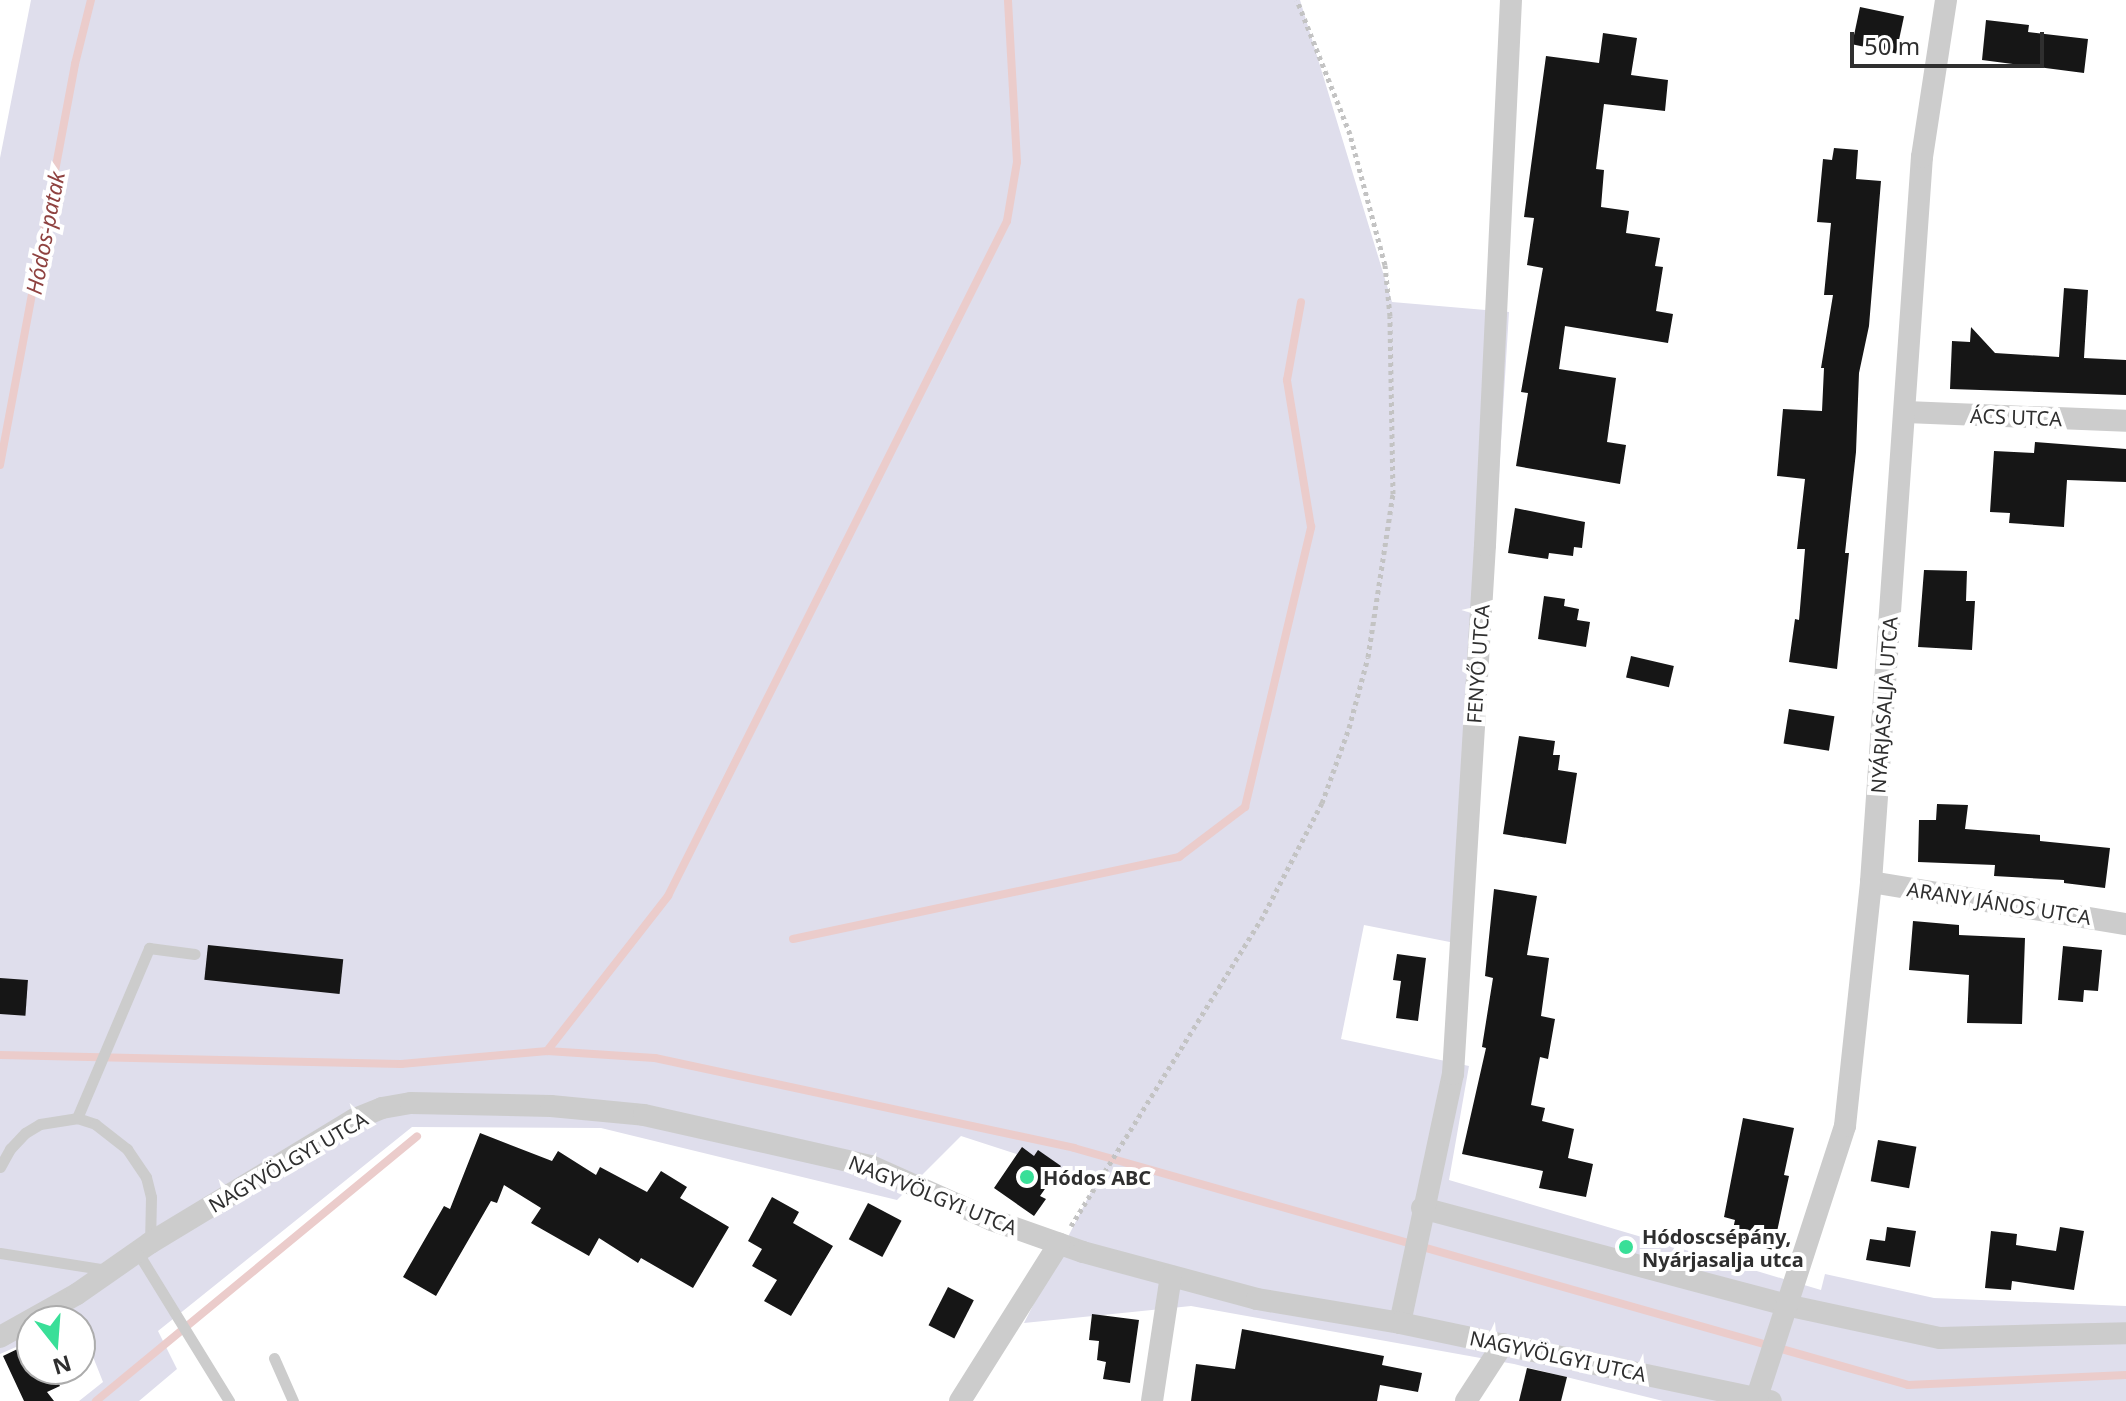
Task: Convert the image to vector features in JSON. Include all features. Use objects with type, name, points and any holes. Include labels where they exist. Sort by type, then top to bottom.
[{"type":"street","name":"FENYŐ UTCA","points":[[1400,1323],[1422,1208],[1453,1074],[1484,561],[1511,0]]},
{"type":"street","name":"NYÁRJASALJA UTCA","points":[[1764,1399],[1768,1361],[1845,1126],[1871,882],[1922,157],[1946,0]]},
{"type":"street","name":"ÁCS UTCA","points":[[1906,412],[2126,421]]},
{"type":"street","name":"ARANY JÁNOS UTCA","points":[[1871,882],[2126,924]]},
{"type":"street","name":"NAGYVÖLGYI UTCA","points":[[0,1337],[355,1119],[382,1108],[411,1103],[551,1106],[629,1113],[871,1166],[992,1220],[1059,1244],[1257,1299],[1400,1323],[1764,1399]]},
{"type":"street","points":[[1422,1208],[1786,1305],[1940,1338],[2126,1333]]},
{"type":"street","points":[[960,1401],[1059,1244]]},
{"type":"street","points":[[1152,1401],[1171,1276]]},
{"type":"street","points":[[1466,1401],[1503,1344]]},
{"type":"lane","points":[[77,1118],[149,948],[195,954]]},
{"type":"lane","points":[[0,1167],[25,1133],[40,1124],[77,1118],[113,1134],[139,1163],[151,1197],[144,1248],[173,1312],[229,1401]]},
{"type":"lane","points":[[0,1253],[112,1271]]},
{"type":"lane","points":[[274,1358],[293,1401]]},
{"type":"path","points":[[1059,1244],[1261,920],[1322,803],[1349,728],[1373,627],[1393,494],[1394,394],[1385,265],[1350,134],[1297,0]]},
{"type":"shaded area","points":[[31,0],[1300,0],[1392,302],[1509,312],[1470,946],[1364,925],[1341,1039],[1469,1066],[1449,1180],[1821,1290],[1825,1274],[1934,1298],[2126,1306],[2126,1401],[1663,1401],[1514,1364],[1191,1306],[1024,1323],[1097,1180],[961,1136],[897,1200],[601,1128],[412,1127],[158,1331],[177,1369],[139,1401],[79,1401],[103,1382],[96,1364],[96,1305],[16,1305],[16,1347],[0,1354],[0,158]]},
{"type":"building","points":[[1860,7],[1904,16],[1896,54],[1852,44]]},
{"type":"building","points":[[1986,20],[2029,25],[2028,32],[2088,39],[2084,73],[1982,60]]},
{"type":"building","points":[[1603,33],[1637,38],[1631,75],[1668,80],[1665,111],[1604,104],[1596,169],[1604,170],[1601,207],[1629,211],[1626,233],[1660,238],[1655,266],[1663,267],[1656,311],[1673,314],[1668,343],[1565,326],[1559,369],[1616,378],[1607,442],[1626,445],[1620,484],[1516,466],[1528,393],[1521,392],[1543,268],[1527,265],[1534,218],[1524,217],[1546,56],[1599,63]]},
{"type":"building","points":[[1834,148],[1858,150],[1856,179],[1881,181],[1869,326],[1859,373],[1856,452],[1845,553],[1849,553],[1837,669],[1789,662],[1795,619],[1799,620],[1805,549],[1797,549],[1805,479],[1777,476],[1783,409],[1822,411],[1824,368],[1821,368],[1833,295],[1824,295],[1831,223],[1817,222],[1823,159],[1832,160]]},
{"type":"building","points":[[2064,288],[2088,290],[2084,358],[2126,360],[2126,395],[1950,389],[1952,341],[1970,342],[1971,327],[1995,353],[2059,357]]},
{"type":"building","points":[[2035,442],[2126,449],[2126,482],[2067,480],[2064,527],[2009,523],[2010,513],[1990,512],[1994,451],[2034,453]]},
{"type":"building","points":[[1515,508],[1585,522],[1582,548],[1574,547],[1573,556],[1549,553],[1548,559],[1508,553]]},
{"type":"building","points":[[1924,570],[1967,571],[1966,601],[1975,601],[1972,650],[1918,647]]},
{"type":"building","points":[[1544,596],[1565,599],[1564,606],[1579,609],[1577,620],[1590,622],[1586,647],[1538,639]]},
{"type":"building","points":[[1631,656],[1674,666],[1669,687],[1626,677]]},
{"type":"building","points":[[1789,709],[1834,716],[1829,751],[1784,744]]},
{"type":"building","points":[[1519,736],[1555,741],[1553,755],[1560,755],[1558,770],[1577,773],[1566,844],[1503,834]]},
{"type":"building","points":[[1937,804],[1968,805],[1965,829],[2040,835],[2040,841],[2110,848],[2105,888],[2064,883],[2064,880],[1994,876],[1995,865],[1918,862],[1919,820],[1936,820]]},
{"type":"building","points":[[1494,889],[1537,896],[1527,955],[1549,958],[1541,1016],[1555,1019],[1548,1059],[1540,1057],[1531,1105],[1545,1108],[1542,1121],[1574,1129],[1568,1158],[1593,1164],[1586,1197],[1539,1188],[1543,1171],[1462,1154],[1486,1048],[1482,1047],[1493,978],[1485,976]]},
{"type":"building","points":[[1913,921],[1959,925],[1959,935],[2025,938],[2022,1024],[1967,1023],[1969,975],[1909,970]]},
{"type":"building","points":[[208,945],[343,959],[340,994],[204,980]]},
{"type":"building","points":[[2063,946],[2102,950],[2098,991],[2084,990],[2083,1002],[2058,1000]]},
{"type":"building","points":[[1397,954],[1426,958],[1418,1021],[1396,1018],[1401,981],[1393,980]]},
{"type":"building","points":[[0,978],[28,980],[25,1016],[0,1014]]},
{"type":"building","points":[[1743,1118],[1794,1128],[1784,1175],[1789,1176],[1773,1250],[1731,1238],[1735,1220],[1724,1217]]},
{"type":"building","points":[[480,1133],[552,1161],[558,1151],[596,1175],[600,1167],[647,1192],[661,1171],[687,1187],[680,1198],[729,1227],[693,1288],[641,1258],[638,1263],[599,1238],[589,1256],[531,1223],[541,1208],[504,1185],[497,1203],[491,1201],[436,1296],[403,1277],[444,1206],[450,1209]]},
{"type":"building","points":[[1878,1140],[1916,1147],[1909,1188],[1871,1181]]},
{"type":"building","name":"Hódos ABC","points":[[1022,1147],[1034,1156],[1038,1150],[1061,1166],[1040,1196],[1046,1199],[1034,1216],[994,1188]]},
{"type":"building","points":[[772,1197],[799,1212],[793,1223],[833,1246],[791,1316],[764,1301],[777,1280],[752,1266],[762,1249],[748,1241]]},
{"type":"building","points":[[868,1203],[902,1221],[882,1257],[849,1239]]},
{"type":"building","points":[[1887,1227],[1916,1231],[1910,1267],[1866,1260],[1870,1239],[1885,1241]]},
{"type":"building","points":[[2060,1227],[2084,1231],[2074,1290],[2012,1281],[2011,1290],[1985,1288],[1991,1231],[2017,1234],[2016,1245],[2056,1251]]},
{"type":"building","points":[[948,1287],[974,1300],[954,1338],[928,1325]]},
{"type":"building","points":[[1092,1314],[1139,1320],[1130,1383],[1103,1379],[1106,1362],[1097,1360],[1099,1341],[1089,1340]]},
{"type":"building","points":[[1242,1329],[1384,1356],[1382,1365],[1422,1373],[1418,1392],[1380,1385],[1377,1401],[1191,1401],[1196,1364],[1235,1369]]},
{"type":"building","points":[[16,1350],[16,1384],[3,1356]]},
{"type":"building","points":[[1527,1368],[1567,1377],[1561,1401],[1519,1401]]},
{"type":"building","points":[[17,1385],[60,1386],[47,1392],[54,1401],[24,1401]]},
{"type":"waterway","name":"Hódos-patak","points":[[0,465],[75,64],[91,0]]},
{"type":"waterway","points":[[547,1051],[668,896],[1007,221],[1017,162],[1008,0]]},
{"type":"waterway","points":[[793,939],[1179,857],[1245,807],[1311,527],[1287,380],[1301,302]]},
{"type":"waterway","points":[[0,1055],[401,1064],[547,1051],[655,1058],[1074,1148],[1908,1385],[2126,1375]]},
{"type":"waterway","points":[[96,1401],[417,1136]]},
{"type":"place","name":"Hódos ABC","points":[[1027,1177]]},
{"type":"place","name":"Hódoscsépány, Nyárjasalja utca","points":[[1626,1247]]}]
